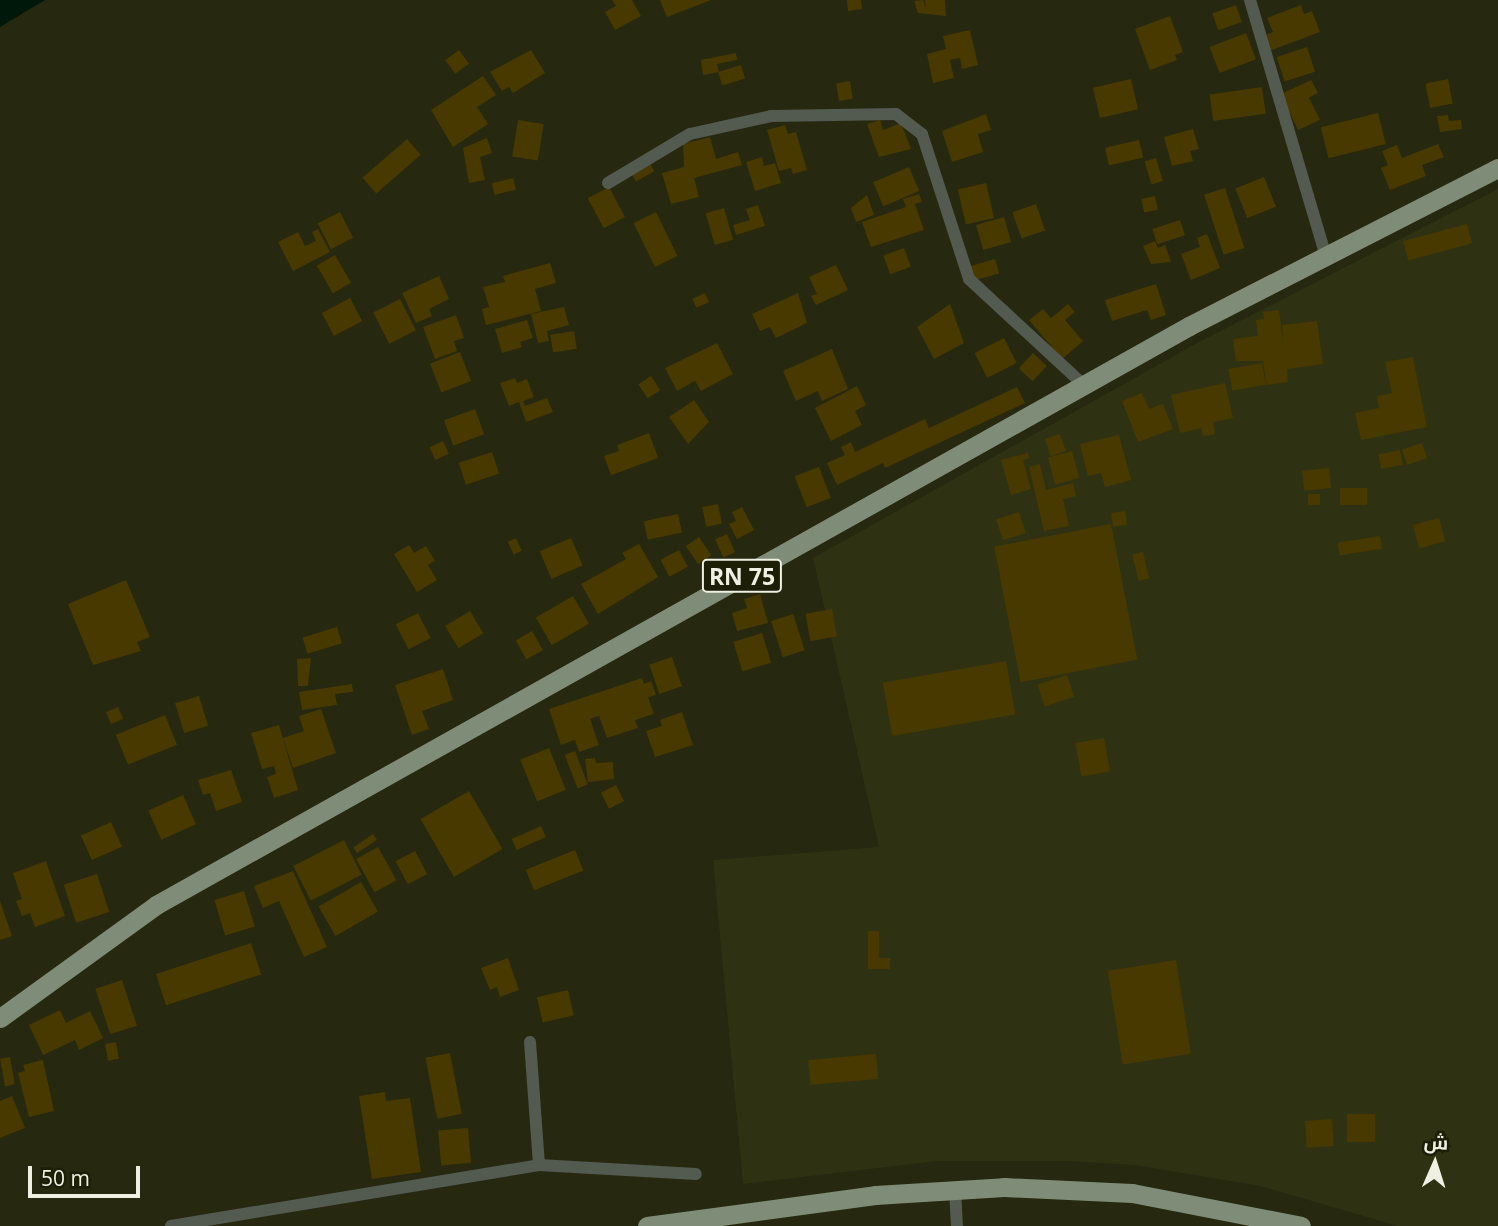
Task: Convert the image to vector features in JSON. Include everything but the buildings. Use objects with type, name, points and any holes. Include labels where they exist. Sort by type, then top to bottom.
[{"type":"main road","name":"RN 75","points":[[1,1016],[156,905],[1084,385],[1498,168]]},
{"type":"main road","points":[[647,1226],[955,1189],[1132,1193],[1255,1213],[1301,1226]]},
{"type":"street","points":[[1250,0],[1326,257]]},
{"type":"street","points":[[608,183],[690,134],[771,116],[896,114],[922,134],[969,279],[1084,385]]},
{"type":"street","points":[[530,1042],[539,1165]]},
{"type":"street","points":[[171,1226],[539,1165],[696,1174]]},
{"type":"street","points":[[955,1189],[957,1226]]},
{"type":"shaded area","points":[[0,0],[45,0],[0,27]]},
{"type":"shaded area","points":[[1498,189],[1498,1226],[1398,1226],[1261,1186],[1135,1165],[1068,1161],[937,1161],[743,1184],[713,860],[879,847],[813,558],[1199,342]]}]
